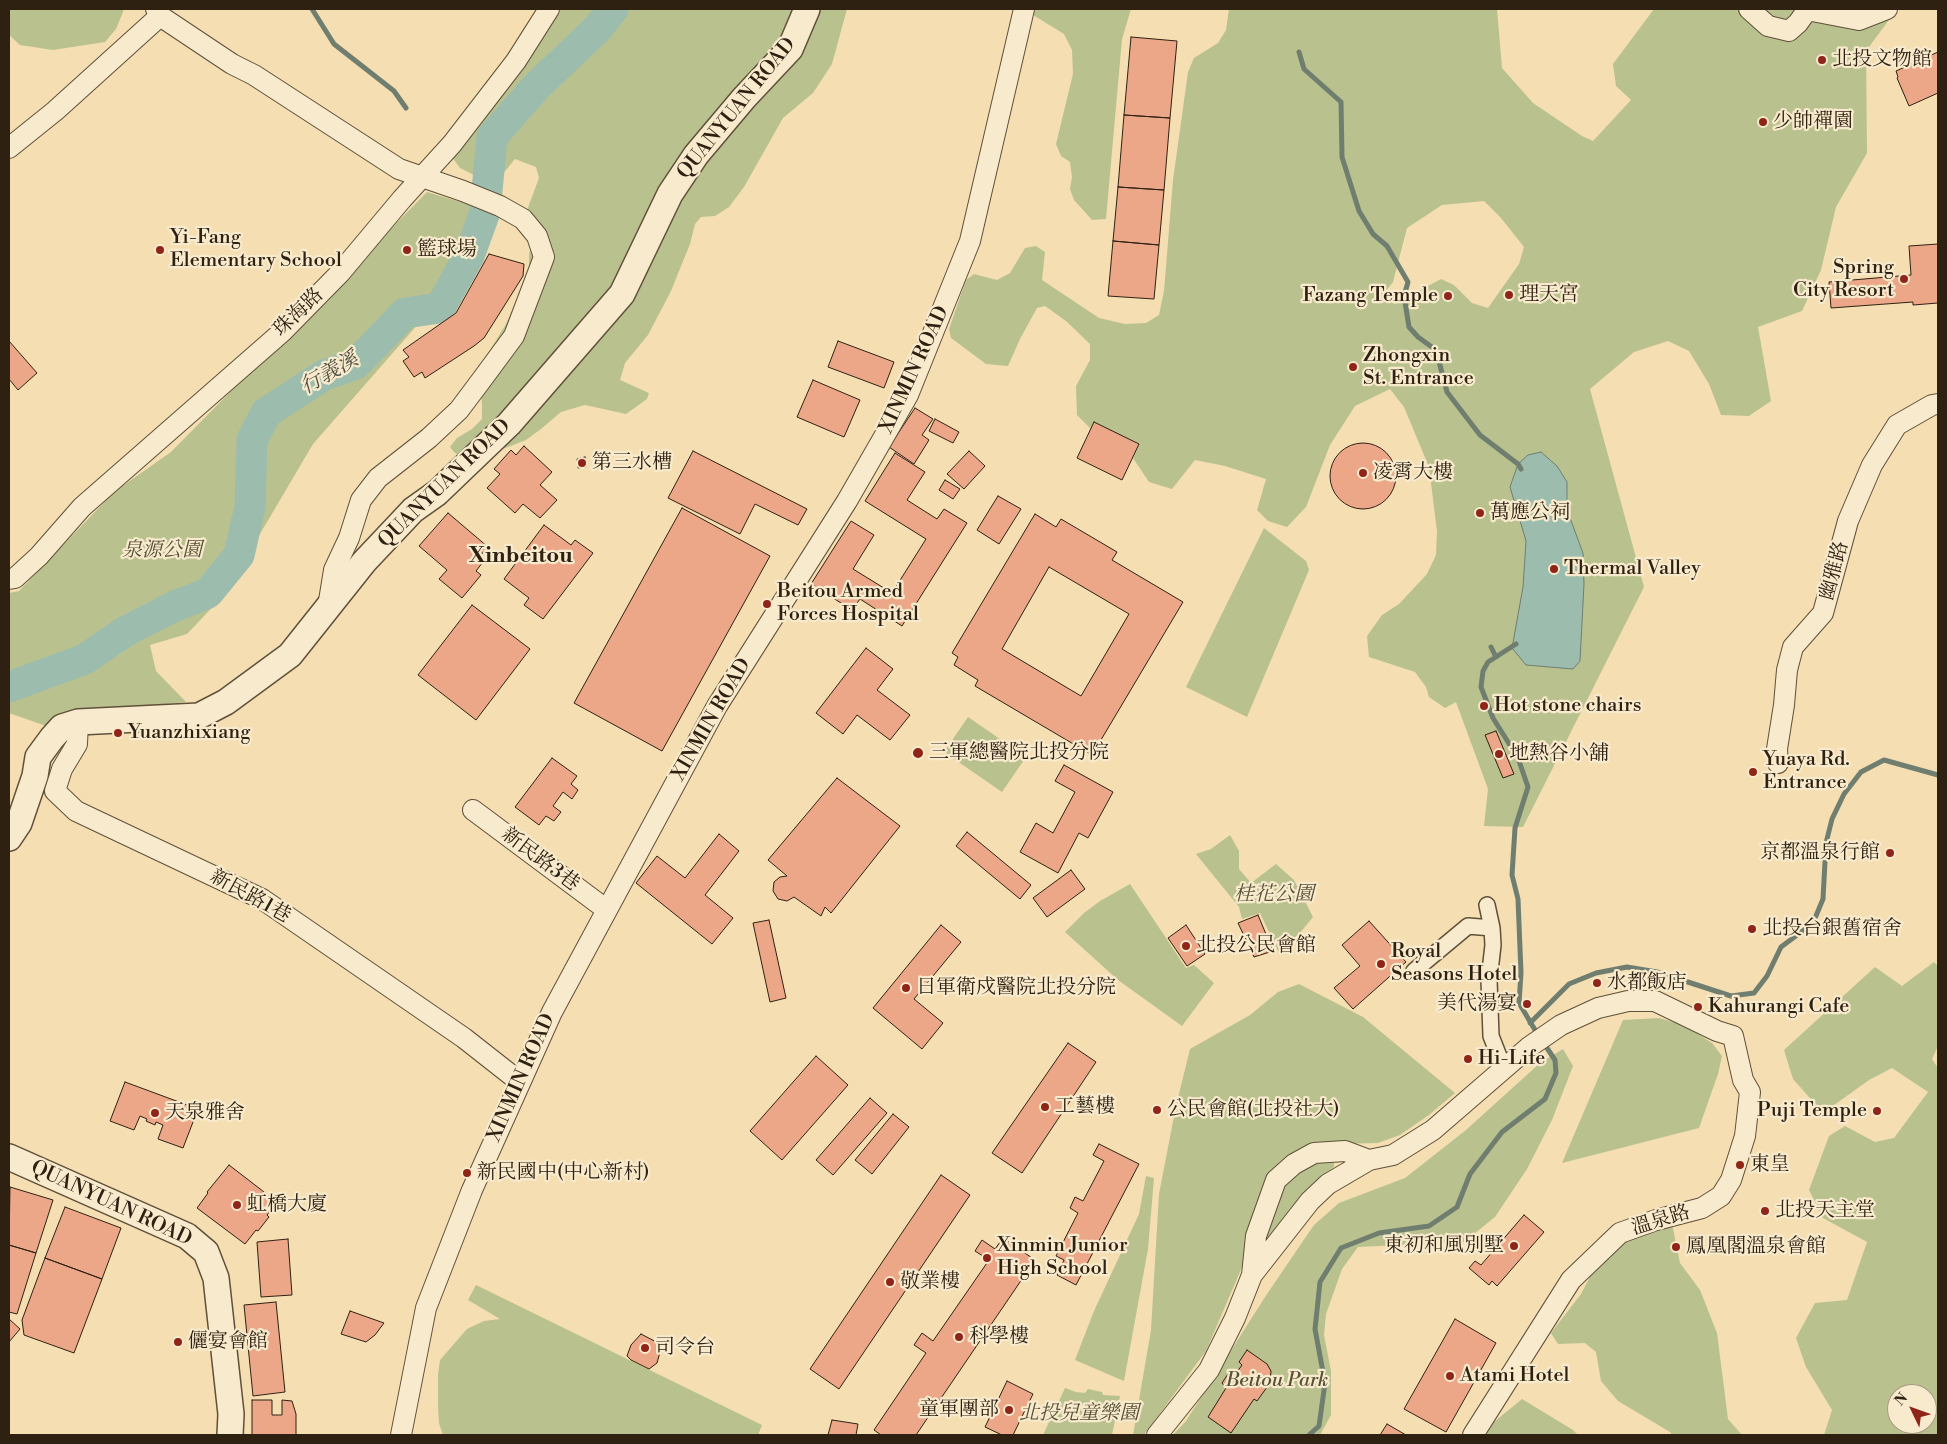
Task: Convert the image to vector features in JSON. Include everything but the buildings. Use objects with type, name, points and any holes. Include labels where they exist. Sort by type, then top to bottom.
[{"type":"street","name":"珠海路","points":[[9,579],[15,578],[39,556],[82,507],[282,332],[340,273],[402,199],[452,144],[516,61],[550,9]]},
{"type":"street","name":"QUANYUAN ROAD","points":[[9,838],[19,823],[35,776],[38,757],[62,727],[78,722],[165,716],[199,716],[226,702],[290,654],[364,562],[413,510],[436,493],[510,424],[622,294],[670,194],[696,155],[744,98],[790,49],[807,9]]},
{"type":"street","name":"XINMIN ROAD","points":[[401,1435],[426,1308],[472,1190],[552,1012],[717,706],[847,501],[908,395],[970,241],[1024,9]]},
{"type":"street","points":[[1749,9],[1768,26],[1789,31],[1798,23],[1807,9],[1858,20],[1888,9]]},
{"type":"street","points":[[9,148],[55,111],[158,12],[232,64],[254,75],[399,169],[500,206],[523,219],[538,236],[544,257],[514,336],[459,410],[429,438],[378,478],[361,500],[349,538],[334,570],[328,607]]},
{"type":"street","name":"幽雅路","points":[[1778,763],[1777,749],[1787,670],[1793,647],[1823,613],[1848,521],[1872,465],[1897,425],[1932,405],[1938,404]]},
{"type":"street","name":"新民路1巷","points":[[78,722],[77,744],[62,769],[56,792],[76,811],[262,900],[464,1038],[520,1082]]},
{"type":"street","name":"新民路3巷","points":[[472,810],[607,910]]},
{"type":"street","points":[[1252,1275],[1310,1201],[1328,1184],[1368,1160],[1393,1155],[1433,1130],[1504,1069],[1491,1036],[1489,980],[1493,945],[1492,928],[1487,905]]},
{"type":"street","points":[[1414,971],[1468,926],[1492,928]]},
{"type":"street","name":"溫泉路","points":[[1473,1435],[1571,1280],[1620,1234],[1656,1220],[1702,1208],[1721,1196],[1731,1180],[1745,1136],[1750,1092],[1743,1080],[1733,1036],[1717,1031],[1655,1001],[1628,1001],[1598,1008],[1561,1025],[1504,1069]]},
{"type":"street","points":[[1157,1435],[1209,1370],[1236,1318],[1252,1275],[1256,1236],[1276,1180],[1294,1164],[1314,1153],[1345,1151],[1368,1160]]},
{"type":"street","name":"QUANYUAN ROAD","points":[[9,1157],[187,1236],[206,1252],[216,1278],[231,1414],[230,1435]]},
{"type":"green space","points":[[9,9],[123,9],[123,12],[116,29],[105,42],[53,50],[20,45],[9,35]]},
{"type":"green space","points":[[556,9],[847,9],[832,64],[813,93],[783,118],[744,187],[729,207],[715,216],[701,217],[695,224],[690,244],[671,291],[648,335],[625,363],[620,380],[649,393],[647,399],[626,414],[585,405],[561,412],[526,440],[495,452],[463,457],[455,453],[450,447],[457,438],[472,429],[482,419],[482,402],[475,374],[506,324],[529,274],[529,255],[535,227],[526,213],[539,178],[536,167],[515,159],[497,181],[480,178],[460,168],[452,157]]},
{"type":"green space","points":[[1035,9],[1131,9],[1122,39],[1106,219],[1092,220],[1074,200],[1070,189],[1072,177],[1070,162],[1061,156],[1056,144],[1073,74],[1072,50],[1064,34],[1033,15]]},
{"type":"green space","points":[[1229,9],[1497,9],[1502,68],[1533,103],[1582,136],[1593,141],[1631,100],[1616,86],[1613,64],[1654,9],[1897,9],[1866,51],[1867,153],[1836,207],[1821,270],[1802,311],[1758,327],[1771,401],[1749,416],[1721,415],[1709,384],[1689,351],[1668,341],[1634,352],[1590,389],[1644,587],[1523,827],[1484,826],[1488,789],[1456,702],[1445,708],[1429,697],[1426,687],[1415,672],[1369,657],[1367,636],[1382,615],[1399,604],[1427,574],[1436,555],[1437,531],[1429,467],[1404,407],[1390,389],[1355,406],[1330,445],[1306,507],[1287,527],[1268,521],[1257,510],[1266,479],[1225,466],[1195,460],[1172,489],[1149,482],[1133,458],[1139,444],[1094,423],[1091,429],[1077,415],[1076,386],[1090,360],[1090,344],[1066,321],[1045,306],[1037,308],[1008,366],[986,364],[951,338],[949,329],[966,280],[974,274],[997,280],[1010,273],[1025,248],[1036,246],[1045,252],[1042,280],[1099,318],[1125,324],[1146,323],[1159,315],[1164,291],[1173,180],[1188,72],[1194,58],[1218,43],[1226,30]],"holes":[[[1484,201],[1501,218],[1524,247],[1519,264],[1488,308],[1472,303],[1454,285],[1441,279],[1395,304],[1389,300],[1386,291],[1393,282],[1407,228],[1442,205]]]},
{"type":"green space","name":"泉源公園","points":[[427,192],[494,212],[455,297],[426,315],[313,444],[224,595],[187,634],[150,645],[156,671],[186,702],[69,714],[49,727],[9,713],[9,593],[19,591],[114,492],[171,452]]},
{"type":"green space","points":[[1264,528],[1306,561],[1309,570],[1247,717],[1186,687]]},
{"type":"green space","points":[[968,717],[1026,757],[1002,792],[944,752]]},
{"type":"green space","name":"桂花公園","points":[[1230,835],[1239,851],[1239,869],[1251,883],[1276,864],[1294,880],[1313,917],[1299,934],[1278,951],[1260,913],[1242,919],[1239,907],[1196,854],[1211,849]]},
{"type":"green space","points":[[1130,884],[1186,968],[1194,965],[1214,983],[1182,1026],[1118,980],[1065,932],[1084,913],[1100,901]]},
{"type":"green space","points":[[1934,962],[1938,966],[1938,1046],[1932,1059],[1938,1068],[1938,1435],[1824,1435],[1832,1410],[1806,1367],[1796,1338],[1815,1303],[1847,1300],[1867,1242],[1823,1218],[1809,1190],[1829,1136],[1845,1126],[1875,1142],[1894,1138],[1928,1092],[1892,1068],[1869,1080],[1823,1113],[1793,1079],[1784,1050],[1875,967],[1902,986]]},
{"type":"green space","points":[[1299,984],[1363,1017],[1455,1093],[1429,1115],[1400,1135],[1378,1143],[1338,1144],[1289,1157],[1271,1171],[1257,1208],[1242,1267],[1206,1351],[1144,1435],[1133,1435],[1151,1330],[1159,1194],[1176,1106],[1190,1049],[1250,1015],[1278,992]]},
{"type":"green space","points":[[1659,1018],[1684,1025],[1712,1043],[1722,1056],[1718,1074],[1699,1128],[1562,1163],[1623,1020]]},
{"type":"green space","name":"Beitou Park","points":[[1563,1049],[1573,1066],[1552,1120],[1527,1169],[1495,1217],[1464,1242],[1358,1247],[1342,1269],[1326,1314],[1324,1335],[1331,1371],[1331,1415],[1320,1435],[1173,1435],[1186,1421],[1267,1294],[1314,1225],[1339,1203],[1405,1178],[1466,1130],[1540,1063]]},
{"type":"green space","points":[[1314,1162],[1334,1162],[1334,1167],[1321,1176],[1266,1242],[1264,1234],[1280,1186],[1297,1171]]},
{"type":"green space","points":[[1146,1176],[1154,1178],[1148,1249],[1124,1381],[1075,1360],[1094,1311],[1139,1214]]},
{"type":"green space","points":[[1672,1224],[1680,1263],[1700,1290],[1717,1333],[1728,1419],[1742,1435],[1672,1435],[1618,1401],[1601,1381],[1596,1352],[1585,1343],[1558,1344],[1551,1333],[1581,1294],[1594,1269],[1630,1236]]},
{"type":"green space","points":[[476,1285],[762,1425],[758,1435],[443,1435],[439,1423],[438,1406],[440,1360],[467,1329],[484,1321],[500,1319],[468,1300]]},
{"type":"green space","name":"北投兒童樂園","points":[[1065,1388],[1076,1392],[1085,1393],[1088,1389],[1102,1392],[1103,1395],[1120,1396],[1112,1435],[1043,1435]]},
{"type":"green space","points":[[1522,1399],[1573,1430],[1578,1435],[1486,1435],[1494,1422]]},
{"type":"shaded area","name":"Thermal Valley","points":[[1541,452],[1557,466],[1567,482],[1567,510],[1583,553],[1584,584],[1580,661],[1573,669],[1526,665],[1512,648],[1523,587],[1526,541],[1510,487],[1518,464],[1528,455]]},
{"type":"waterway","points":[[312,9],[334,44],[394,91],[406,108]]},
{"type":"waterway","name":"行義溪","points":[[9,687],[85,659],[126,631],[175,606],[208,593],[239,555],[250,507],[252,440],[266,413],[324,375],[356,364],[405,313],[440,308],[469,256],[485,212],[492,137],[536,87],[597,29],[613,9]]},
{"type":"waterway","points":[[1299,52],[1304,69],[1341,102],[1342,157],[1359,211],[1373,234],[1387,246],[1408,282],[1404,296],[1409,327],[1418,337],[1436,350],[1447,392],[1480,435],[1518,464],[1521,469]]},
{"type":"waterway","points":[[1516,644],[1488,662],[1483,671],[1481,687],[1493,718],[1518,758],[1528,787],[1515,828],[1512,875],[1518,899],[1521,973],[1519,1003],[1538,1035]]},
{"type":"waterway","points":[[1491,647],[1496,657]]},
{"type":"waterway","points":[[1530,1023],[1569,984],[1596,973],[1627,967],[1657,972],[1731,996],[1754,993],[1767,976],[1781,947],[1813,923],[1823,899],[1826,843],[1832,819],[1844,794],[1861,772],[1884,760],[1938,775]]},
{"type":"waterway","points":[[1309,1435],[1319,1426],[1325,1383],[1315,1329],[1320,1282],[1341,1248],[1379,1233],[1429,1226],[1457,1207],[1470,1174],[1502,1132],[1545,1099],[1556,1073],[1555,1060],[1543,1042]]},
{"type":"place","name":"北投文物館","points":[[1822,60]]},
{"type":"place","name":"少帥禪園","points":[[1763,122]]},
{"type":"place","name":"Yi-Fang Elementary School","points":[[160,250]]},
{"type":"place","name":"籃球場","points":[[407,250]]},
{"type":"place","name":"Spring City Resort","points":[[1904,279]]},
{"type":"place","name":"理天宮","points":[[1509,295]]},
{"type":"place","name":"Fazang Temple","points":[[1448,296]]},
{"type":"place","name":"Zhongxin St. Entrance","points":[[1353,367]]},
{"type":"place","name":"第三水槽","points":[[582,463]]},
{"type":"place","name":"凌霄大樓","points":[[1363,473]]},
{"type":"place","name":"萬應公祠","points":[[1480,513]]},
{"type":"place","name":"Thermal Valley","points":[[1554,569]]},
{"type":"place","name":"Beitou Armed Forces Hospital","points":[[767,604]]},
{"type":"place","name":"Hot stone chairs","points":[[1484,706]]},
{"type":"place","name":"Yuanzhixiang","points":[[118,733]]},
{"type":"place","name":"三軍總醫院北投分院","points":[[918,753]]},
{"type":"place","name":"地熱谷小舖","points":[[1499,754]]},
{"type":"place","name":"Yuaya Rd. Entrance","points":[[1753,772]]},
{"type":"place","name":"京都溫泉行館","points":[[1890,853]]},
{"type":"place","name":"北投台銀舊宿舍","points":[[1752,929]]},
{"type":"place","name":"北投公民會館","points":[[1186,946]]},
{"type":"place","name":"Royal Seasons Hotel","points":[[1381,964]]},
{"type":"place","name":"水都飯店","points":[[1597,983]]},
{"type":"place","name":"日軍衛戍醫院北投分院","points":[[906,988]]},
{"type":"place","name":"美代湯宴","points":[[1527,1004]]},
{"type":"place","name":"Kahurangi Cafe","points":[[1698,1007]]},
{"type":"place","name":"Hi-Life","points":[[1468,1059]]},
{"type":"place","name":"工藝樓","points":[[1045,1107]]},
{"type":"place","name":"公民會館(北投社大)","points":[[1157,1110]]},
{"type":"place","name":"Puji Temple","points":[[1877,1111]]},
{"type":"place","name":"天泉雅舍","points":[[155,1113]]},
{"type":"place","name":"東皇","points":[[1740,1165]]},
{"type":"place","name":"新民國中(中心新村)","points":[[467,1173]]},
{"type":"place","name":"虹橋大廈","points":[[237,1205]]},
{"type":"place","name":"北投天主堂","points":[[1765,1211]]},
{"type":"place","name":"東初和風別墅","points":[[1514,1246]]},
{"type":"place","name":"鳳凰閣溫泉會館","points":[[1676,1247]]},
{"type":"place","name":"Xinmin Junior High School","points":[[987,1258]]},
{"type":"place","name":"敬業樓","points":[[890,1282]]},
{"type":"place","name":"科學樓","points":[[959,1337]]},
{"type":"place","name":"儷宴會館","points":[[178,1342]]},
{"type":"place","name":"司令台","points":[[645,1348]]},
{"type":"place","name":"Atami Hotel","points":[[1450,1376]]},
{"type":"place","name":"童軍團部","points":[[1009,1410]]},
{"type":"district","name":"Xinbeitou","points":[[521,557]]}]
